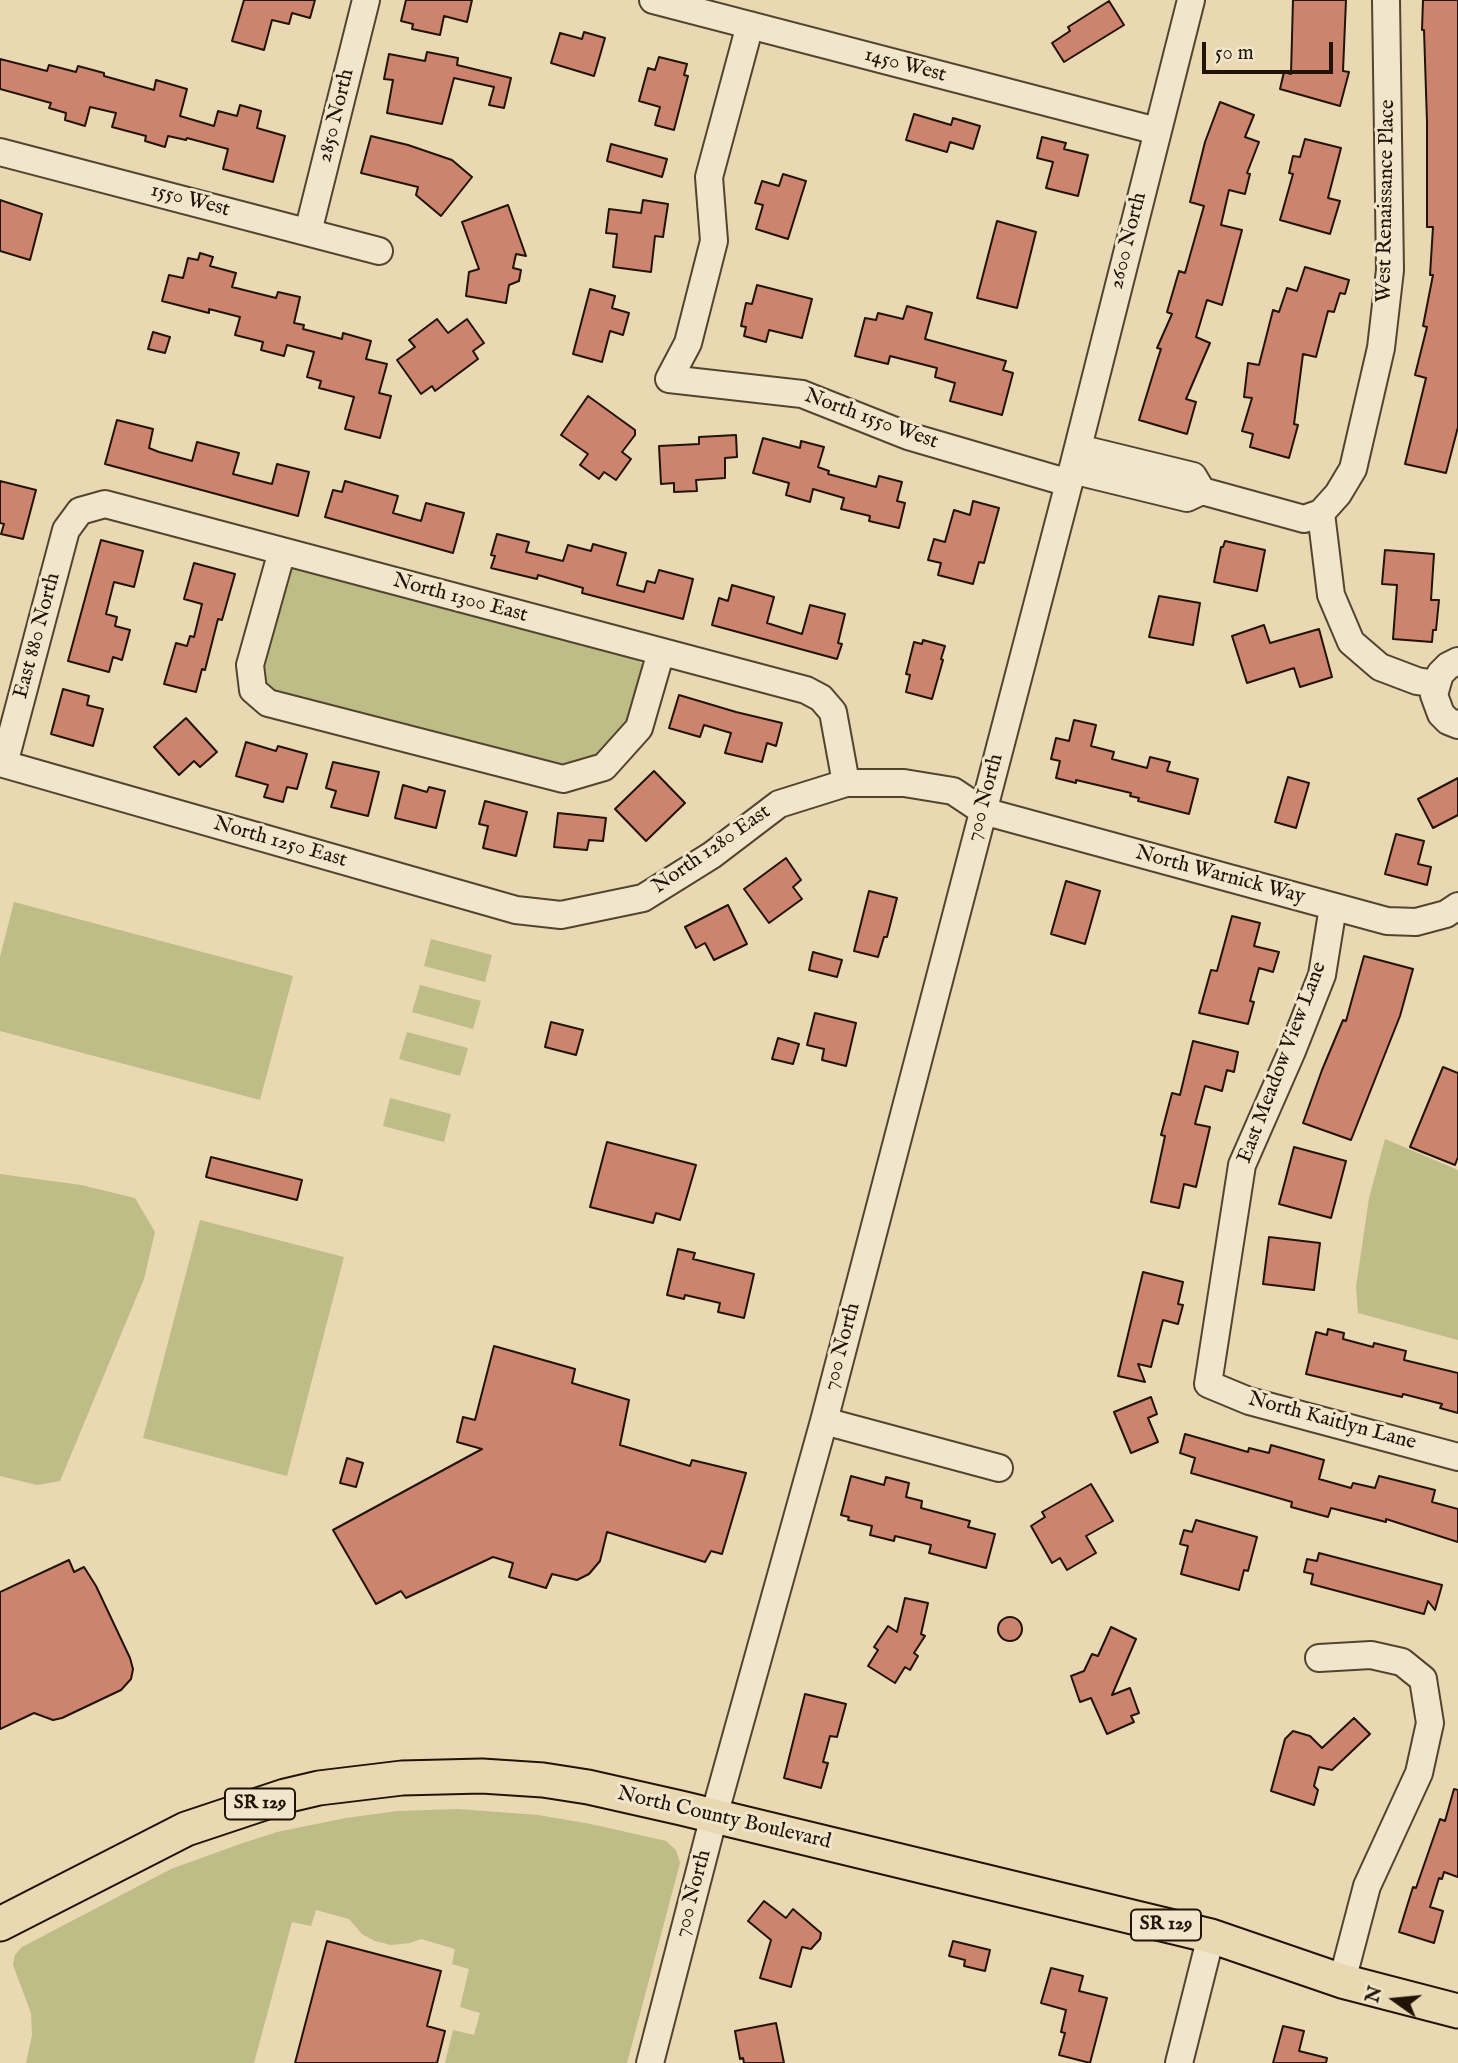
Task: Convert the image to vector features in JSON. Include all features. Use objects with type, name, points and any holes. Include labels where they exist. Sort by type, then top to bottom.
[{"type":"main road","name":"North County Boulevard","points":[[0,1924],[186,1829],[285,1796],[319,1787],[402,1778],[482,1776],[543,1780],[588,1787],[714,1816],[1211,1936],[1342,1981],[1458,2011]]},
{"type":"street","name":"2850 North","points":[[308,232],[366,0]]},
{"type":"street","name":"1450 West","points":[[653,0],[1157,131]]},
{"type":"street","name":"2600 North","points":[[1030,630],[1191,0]]},
{"type":"street","name":"West Renaissance Place","points":[[1321,513],[1338,494],[1353,469],[1381,348],[1390,270],[1386,0]]},
{"type":"street","name":"North 1550 West","points":[[750,25],[709,177],[714,241],[688,343],[668,379],[802,394],[908,436],[1073,467],[1192,476],[1202,491],[1304,519],[1321,513]]},
{"type":"street","name":"1550 West","points":[[0,152],[379,251]]},
{"type":"street","name":"North 1300 East","points":[[80,511],[105,504],[806,690],[821,698],[833,712],[846,783]]},
{"type":"street","name":"East 880 North","points":[[2,764],[66,530],[80,511]]},
{"type":"street","points":[[1321,513],[1331,595],[1351,642],[1380,667],[1417,681],[1435,684]]},
{"type":"street","points":[[282,551],[250,665],[253,690],[268,703],[563,779],[604,767],[639,728],[661,652]]},
{"type":"street","name":"700 North","points":[[650,2063],[714,1816],[824,1421],[1030,630]]},
{"type":"street","points":[[1458,661],[1448,666],[1435,684],[1436,705],[1448,721],[1458,725]]},
{"type":"street","name":"North 1250 East","points":[[2,764],[516,910],[561,915]]},
{"type":"street","name":"North 1280 East","points":[[561,915],[643,898],[712,855],[779,804],[846,783],[904,783],[953,791],[983,811]]},
{"type":"street","name":"North Warnick Way","points":[[983,811],[1387,921],[1416,922],[1446,914],[1458,906]]},
{"type":"street","name":"East Meadow View Lane","points":[[1208,1384],[1242,1165],[1322,975],[1333,907]]},
{"type":"street","name":"North Kaitlyn Lane","points":[[1208,1384],[1249,1401],[1458,1457]]},
{"type":"street","points":[[824,1421],[999,1468]]},
{"type":"street","points":[[1319,1658],[1371,1655],[1402,1662],[1423,1679],[1430,1723],[1419,1773],[1367,1886],[1342,1981]]},
{"type":"street","points":[[1179,2063],[1211,1936]]},
{"type":"shaded area","points":[[292,568],[636,659],[642,664],[643,671],[631,718],[607,752],[585,764],[560,769],[269,693],[260,680],[288,573]]},
{"type":"shaded area","points":[[14,902],[293,976],[260,1100],[0,1031],[0,957]]},
{"type":"shaded area","points":[[431,939],[492,955],[485,982],[424,966]]},
{"type":"shaded area","points":[[420,985],[481,1001],[473,1029],[412,1012]]},
{"type":"shaded area","points":[[407,1032],[468,1048],[460,1076],[399,1059]]},
{"type":"shaded area","points":[[390,1098],[451,1114],[444,1142],[383,1126]]},
{"type":"shaded area","points":[[1385,1139],[1458,1170],[1458,1340],[1358,1313],[1356,1287],[1369,1198]]},
{"type":"shaded area","points":[[0,1174],[81,1185],[135,1198],[155,1232],[144,1279],[60,1481],[37,1485],[0,1476]]},
{"type":"shaded area","points":[[200,1220],[344,1257],[287,1476],[143,1438]]},
{"type":"shaded area","points":[[458,1809],[538,1815],[591,1824],[666,1841],[676,1850],[680,1863],[627,2063],[445,2063],[453,2030],[474,2035],[480,2013],[460,2007],[469,1969],[452,1964],[455,1949],[421,1939],[391,1945],[375,1941],[362,1934],[349,1919],[316,1910],[311,1926],[292,1922],[254,2063],[26,2063],[32,2035],[31,2013],[13,1965],[15,1955],[22,1947],[171,1869],[277,1832],[398,1811]]},
{"type":"building","points":[[244,0],[315,0],[310,18],[292,13],[289,24],[272,20],[264,50],[232,41]]},
{"type":"building","points":[[406,0],[472,0],[467,22],[444,16],[440,35],[412,29],[413,24],[401,21]]},
{"type":"building","points":[[1293,0],[1346,0],[1343,71],[1349,72],[1340,106],[1280,89],[1284,72],[1291,74]]},
{"type":"building","points":[[1423,0],[1458,0],[1458,427],[1446,473],[1405,464],[1426,378],[1415,375],[1427,327],[1423,326],[1433,275],[1430,275],[1433,227],[1427,227]]},
{"type":"building","points":[[1109,1],[1124,25],[1064,62],[1052,43],[1070,31],[1068,27]]},
{"type":"building","points":[[584,32],[605,38],[594,76],[551,63],[560,33],[582,39]]},
{"type":"building","points":[[427,52],[458,58],[457,65],[511,78],[504,108],[489,105],[494,87],[454,78],[442,124],[387,113],[393,80],[384,79],[389,54],[425,61]]},
{"type":"building","points":[[659,57],[687,64],[684,75],[688,76],[674,130],[655,125],[660,107],[639,101],[648,68],[655,70]]},
{"type":"building","points":[[0,59],[47,71],[49,65],[76,72],[78,66],[154,90],[156,80],[187,89],[180,116],[214,126],[218,111],[237,116],[240,105],[261,111],[257,128],[285,136],[273,182],[223,169],[228,149],[168,136],[165,147],[145,141],[146,136],[112,127],[116,113],[90,107],[85,126],[65,120],[66,113],[49,108],[51,103],[0,89]]},
{"type":"building","points":[[1220,102],[1254,115],[1245,137],[1259,142],[1247,173],[1250,174],[1245,194],[1229,190],[1221,225],[1242,230],[1222,305],[1207,300],[1196,337],[1210,343],[1186,399],[1196,402],[1187,434],[1139,420],[1161,349],[1157,348],[1172,314],[1167,312],[1179,271],[1185,273],[1204,206],[1190,202],[1205,142]]},
{"type":"building","points":[[914,114],[951,125],[953,118],[980,126],[973,149],[950,142],[947,152],[906,140]]},
{"type":"building","points":[[371,136],[452,160],[472,177],[441,216],[416,195],[418,187],[361,173]]},
{"type":"building","points":[[1042,137],[1066,143],[1064,149],[1088,155],[1078,196],[1046,188],[1053,162],[1037,158]]},
{"type":"building","points":[[1305,139],[1341,148],[1328,198],[1340,201],[1330,234],[1280,220],[1293,174],[1289,173],[1293,156],[1300,157]]},
{"type":"building","points":[[611,144],[667,159],[662,177],[607,161]]},
{"type":"building","points":[[783,174],[806,181],[788,239],[756,229],[763,205],[755,203],[762,181],[779,186]]},
{"type":"building","points":[[0,200],[42,214],[30,260],[0,251]]},
{"type":"building","points":[[643,200],[668,204],[663,237],[655,236],[651,272],[613,267],[617,234],[606,233],[609,209],[641,213]]},
{"type":"building","points":[[508,205],[526,256],[516,254],[513,268],[521,270],[519,281],[509,285],[506,303],[466,296],[469,272],[479,269],[462,222]]},
{"type":"building","points":[[997,221],[1036,232],[1017,308],[977,298]]},
{"type":"building","points":[[200,253],[213,257],[210,266],[236,273],[232,287],[276,298],[278,292],[300,297],[294,323],[304,325],[303,329],[342,339],[343,333],[371,341],[366,359],[387,364],[379,393],[391,396],[380,438],[345,429],[354,397],[319,388],[321,381],[307,377],[314,352],[287,345],[284,356],[261,350],[263,342],[235,335],[240,317],[209,309],[209,313],[162,301],[169,275],[183,278],[188,258],[198,260]]},
{"type":"building","points":[[1305,267],[1349,280],[1345,294],[1340,293],[1334,312],[1328,311],[1316,357],[1303,354],[1294,424],[1298,425],[1289,458],[1250,447],[1253,434],[1242,431],[1252,398],[1244,397],[1248,363],[1259,365],[1273,310],[1279,312],[1287,288],[1297,291]]},
{"type":"building","points":[[757,285],[812,299],[802,338],[769,330],[766,342],[744,336],[746,327],[741,326],[746,303],[752,304]]},
{"type":"building","points":[[590,289],[615,296],[612,308],[629,313],[623,335],[610,331],[602,362],[573,354]]},
{"type":"building","points":[[907,306],[932,313],[925,339],[1006,361],[1003,370],[1013,373],[1002,415],[950,401],[955,383],[935,377],[937,368],[890,356],[888,364],[855,356],[865,318],[876,320],[878,313],[903,319]]},
{"type":"building","points":[[437,319],[448,333],[467,319],[484,343],[473,351],[478,359],[435,391],[432,386],[421,394],[397,360],[415,347],[409,340]]},
{"type":"building","points":[[153,332],[170,337],[165,353],[148,349]]},
{"type":"building","points":[[588,396],[635,430],[635,435],[622,452],[631,459],[616,480],[604,472],[599,479],[580,465],[588,454],[561,435]]},
{"type":"building","points":[[117,420],[153,429],[149,448],[192,461],[197,442],[239,453],[233,474],[272,484],[277,464],[309,472],[298,516],[105,464]]},
{"type":"building","points":[[736,435],[737,457],[725,458],[725,478],[696,480],[697,491],[674,492],[674,483],[661,484],[659,446],[699,444],[699,437]]},
{"type":"building","points":[[763,438],[800,448],[801,441],[824,447],[818,467],[829,471],[828,474],[876,487],[879,476],[902,482],[897,501],[905,503],[899,528],[869,521],[870,516],[841,509],[844,498],[813,489],[810,502],[786,495],[789,483],[753,473]]},
{"type":"building","points":[[0,481],[36,490],[23,539],[1,534],[4,524],[0,523]]},
{"type":"building","points":[[345,481],[398,496],[393,513],[421,521],[426,503],[464,513],[453,553],[325,517],[333,490],[342,492]]},
{"type":"building","points":[[973,501],[999,508],[984,563],[979,562],[973,584],[938,575],[941,563],[928,560],[934,539],[945,542],[954,510],[970,515]]},
{"type":"building","points":[[497,534],[529,542],[526,552],[563,561],[568,545],[591,551],[593,544],[626,553],[617,585],[644,592],[647,581],[655,583],[659,570],[693,579],[683,619],[582,593],[583,588],[538,575],[537,579],[491,568],[495,556],[491,555]]},
{"type":"building","points":[[101,540],[143,551],[134,587],[114,582],[106,614],[117,617],[115,626],[130,630],[122,660],[113,657],[109,672],[68,661]]},
{"type":"building","points":[[1225,541],[1265,550],[1257,591],[1214,582],[1221,547]]},
{"type":"building","points":[[1385,550],[1434,554],[1431,600],[1439,600],[1432,642],[1393,639],[1397,585],[1382,584]]},
{"type":"building","points":[[194,563],[235,574],[196,692],[164,684],[176,643],[187,646],[190,636],[194,637],[202,604],[184,599]]},
{"type":"building","points":[[732,585],[774,597],[767,623],[802,634],[810,605],[845,614],[838,643],[842,644],[837,659],[712,625],[719,598],[728,601]]},
{"type":"building","points":[[1159,596],[1200,603],[1193,645],[1149,637]]},
{"type":"building","points":[[1264,625],[1270,643],[1319,629],[1332,677],[1300,687],[1294,668],[1247,683],[1232,636]]},
{"type":"building","points":[[923,640],[945,646],[932,699],[906,692],[910,675],[906,674],[914,642],[922,644]]},
{"type":"building","points":[[63,689],[89,696],[87,705],[103,709],[93,746],[51,734]]},
{"type":"building","points":[[679,695],[782,723],[776,746],[767,743],[762,762],[725,753],[731,733],[704,725],[700,737],[669,728]]},
{"type":"building","points":[[186,718],[217,752],[200,767],[194,761],[179,775],[154,747]]},
{"type":"building","points":[[1074,720],[1096,725],[1091,746],[1114,752],[1112,759],[1147,768],[1150,757],[1170,762],[1167,771],[1198,779],[1189,814],[1138,801],[1139,798],[1130,796],[1131,793],[1056,778],[1060,761],[1051,759],[1056,738],[1069,741]]},
{"type":"building","points":[[246,742],[276,751],[278,746],[307,754],[297,789],[287,787],[283,802],[264,797],[268,785],[236,776]]},
{"type":"building","points":[[333,762],[379,772],[368,816],[331,807],[336,791],[326,788]]},
{"type":"building","points":[[654,771],[685,803],[646,841],[615,809]]},
{"type":"building","points":[[1288,777],[1309,783],[1296,828],[1275,822]]},
{"type":"building","points":[[1458,778],[1458,815],[1433,828],[1418,799]]},
{"type":"building","points":[[403,785],[427,792],[429,787],[445,791],[436,828],[395,818]]},
{"type":"building","points":[[485,801],[527,812],[516,856],[483,848],[488,826],[479,824]]},
{"type":"building","points":[[558,813],[606,818],[603,841],[589,840],[587,850],[554,847]]},
{"type":"building","points":[[1396,834],[1424,841],[1418,864],[1431,867],[1427,885],[1385,874]]},
{"type":"building","points":[[786,858],[801,880],[793,887],[802,899],[769,923],[744,889]]},
{"type":"building","points":[[1066,881],[1100,891],[1085,944],[1051,934]]},
{"type":"building","points":[[869,891],[897,898],[887,937],[884,937],[878,957],[854,951]]},
{"type":"building","points":[[728,905],[747,944],[714,960],[705,943],[696,948],[685,927]]},
{"type":"building","points":[[1232,916],[1260,923],[1254,946],[1279,952],[1273,972],[1259,968],[1250,1001],[1254,1002],[1248,1024],[1199,1013],[1211,970],[1217,971]]},
{"type":"building","points":[[813,952],[842,960],[837,977],[809,970]]},
{"type":"building","points":[[1364,956],[1413,969],[1400,1016],[1351,1140],[1303,1123],[1343,1020],[1346,1021]]},
{"type":"building","points":[[815,1013],[856,1023],[846,1066],[822,1060],[824,1049],[807,1045]]},
{"type":"building","points":[[551,1022],[583,1030],[576,1055],[545,1047]]},
{"type":"building","points":[[778,1038],[799,1044],[793,1064],[772,1059]]},
{"type":"building","points":[[1193,1041],[1238,1052],[1234,1072],[1227,1070],[1222,1091],[1205,1086],[1195,1124],[1210,1127],[1196,1187],[1184,1184],[1179,1208],[1151,1202],[1165,1136],[1161,1135],[1172,1093],[1180,1095]]},
{"type":"building","points":[[1443,1067],[1458,1073],[1458,1157],[1455,1165],[1410,1147]]},
{"type":"building","points":[[607,1142],[696,1165],[680,1220],[656,1213],[653,1223],[590,1207]]},
{"type":"building","points":[[1294,1147],[1346,1161],[1331,1218],[1279,1204]]},
{"type":"building","points":[[211,1157],[302,1180],[297,1200],[206,1177]]},
{"type":"building","points":[[1269,1237],[1320,1243],[1314,1290],[1263,1284]]},
{"type":"building","points":[[678,1249],[695,1253],[693,1259],[754,1274],[744,1318],[718,1312],[720,1303],[685,1295],[684,1299],[667,1295]]},
{"type":"building","points":[[1143,1272],[1183,1282],[1178,1304],[1183,1305],[1178,1324],[1163,1320],[1151,1367],[1138,1364],[1145,1382],[1118,1376]]},
{"type":"building","points":[[1328,1329],[1344,1333],[1343,1339],[1373,1347],[1374,1343],[1406,1351],[1404,1360],[1458,1373],[1458,1413],[1440,1408],[1442,1404],[1306,1374],[1316,1332],[1327,1335]]},
{"type":"building","points":[[494,1346],[575,1369],[572,1383],[629,1400],[620,1445],[690,1466],[692,1460],[746,1473],[722,1554],[711,1551],[705,1562],[607,1532],[600,1561],[589,1574],[577,1580],[552,1574],[546,1588],[509,1577],[513,1563],[493,1557],[406,1598],[401,1591],[376,1604],[333,1530],[482,1449],[457,1442],[463,1417],[475,1420]]},
{"type":"building","points":[[1151,1397],[1157,1414],[1148,1418],[1158,1442],[1131,1453],[1114,1412]]},
{"type":"building","points":[[1185,1434],[1248,1452],[1249,1448],[1269,1453],[1271,1445],[1324,1460],[1319,1479],[1351,1488],[1353,1483],[1375,1488],[1379,1476],[1435,1490],[1432,1502],[1458,1509],[1458,1542],[1386,1519],[1386,1522],[1331,1508],[1328,1517],[1291,1507],[1292,1502],[1191,1473],[1195,1458],[1180,1453]]},
{"type":"building","points":[[347,1458],[363,1463],[356,1487],[340,1483]]},
{"type":"building","points":[[851,1476],[884,1485],[886,1477],[909,1483],[906,1497],[922,1501],[921,1508],[970,1521],[968,1527],[995,1534],[986,1568],[929,1553],[931,1545],[895,1536],[894,1541],[870,1535],[872,1526],[848,1520],[849,1517],[841,1515]]},
{"type":"building","points":[[1091,1484],[1113,1521],[1086,1536],[1096,1553],[1067,1570],[1060,1558],[1052,1563],[1031,1526],[1045,1517],[1042,1512]]},
{"type":"building","points":[[1196,1520],[1257,1537],[1248,1571],[1244,1570],[1239,1590],[1181,1574],[1188,1546],[1180,1544],[1184,1530],[1192,1532]]},
{"type":"building","points":[[1319,1553],[1442,1585],[1435,1610],[1428,1601],[1424,1614],[1311,1584],[1313,1574],[1304,1572],[1307,1559],[1317,1561]]},
{"type":"building","points":[[69,1560],[74,1572],[84,1567],[96,1586],[130,1658],[133,1669],[131,1679],[121,1690],[62,1718],[53,1720],[34,1713],[0,1729],[0,1592]]},
{"type":"building","points":[[905,1598],[928,1603],[921,1634],[925,1636],[914,1653],[918,1656],[910,1670],[905,1667],[895,1683],[868,1666],[878,1650],[874,1647],[888,1626],[897,1632]]},
{"type":"building","points":[[1010,1617],[1019,1620],[1022,1629],[1019,1638],[1010,1641],[1001,1638],[998,1629],[1001,1620]]},
{"type":"building","points":[[1111,1627],[1136,1639],[1112,1695],[1130,1688],[1139,1713],[1131,1716],[1134,1722],[1107,1734],[1091,1698],[1080,1702],[1071,1676],[1084,1671],[1092,1654],[1098,1656]]},
{"type":"building","points":[[805,1694],[846,1704],[837,1737],[830,1736],[823,1762],[828,1763],[821,1788],[784,1778]]},
{"type":"building","points":[[1354,1718],[1370,1734],[1332,1770],[1319,1767],[1314,1786],[1318,1790],[1314,1805],[1271,1791],[1285,1739],[1293,1731],[1310,1736],[1322,1748]]},
{"type":"building","points":[[1454,1789],[1458,1790],[1458,1877],[1444,1872],[1442,1879],[1439,1878],[1430,1907],[1443,1911],[1434,1943],[1399,1932],[1413,1887],[1416,1888],[1440,1819],[1445,1821]]},
{"type":"building","points":[[764,1901],[786,1918],[793,1909],[821,1933],[820,1939],[811,1949],[802,1947],[791,1987],[760,1978],[771,1940],[748,1921]]},
{"type":"building","points":[[327,1941],[441,1971],[427,2026],[445,2031],[437,2063],[295,2063]]},
{"type":"building","points":[[953,1941],[990,1950],[985,1971],[964,1966],[965,1960],[949,1956]]},
{"type":"building","points":[[1051,1968],[1083,1976],[1079,1991],[1107,1998],[1090,2063],[1059,2055],[1065,2033],[1061,2032],[1066,2010],[1041,2003]]},
{"type":"building","points":[[776,2023],[784,2063],[744,2063],[743,2058],[740,2059],[735,2031]]},
{"type":"building","points":[[1283,2026],[1304,2031],[1299,2051],[1327,2058],[1326,2063],[1273,2063]]}]
